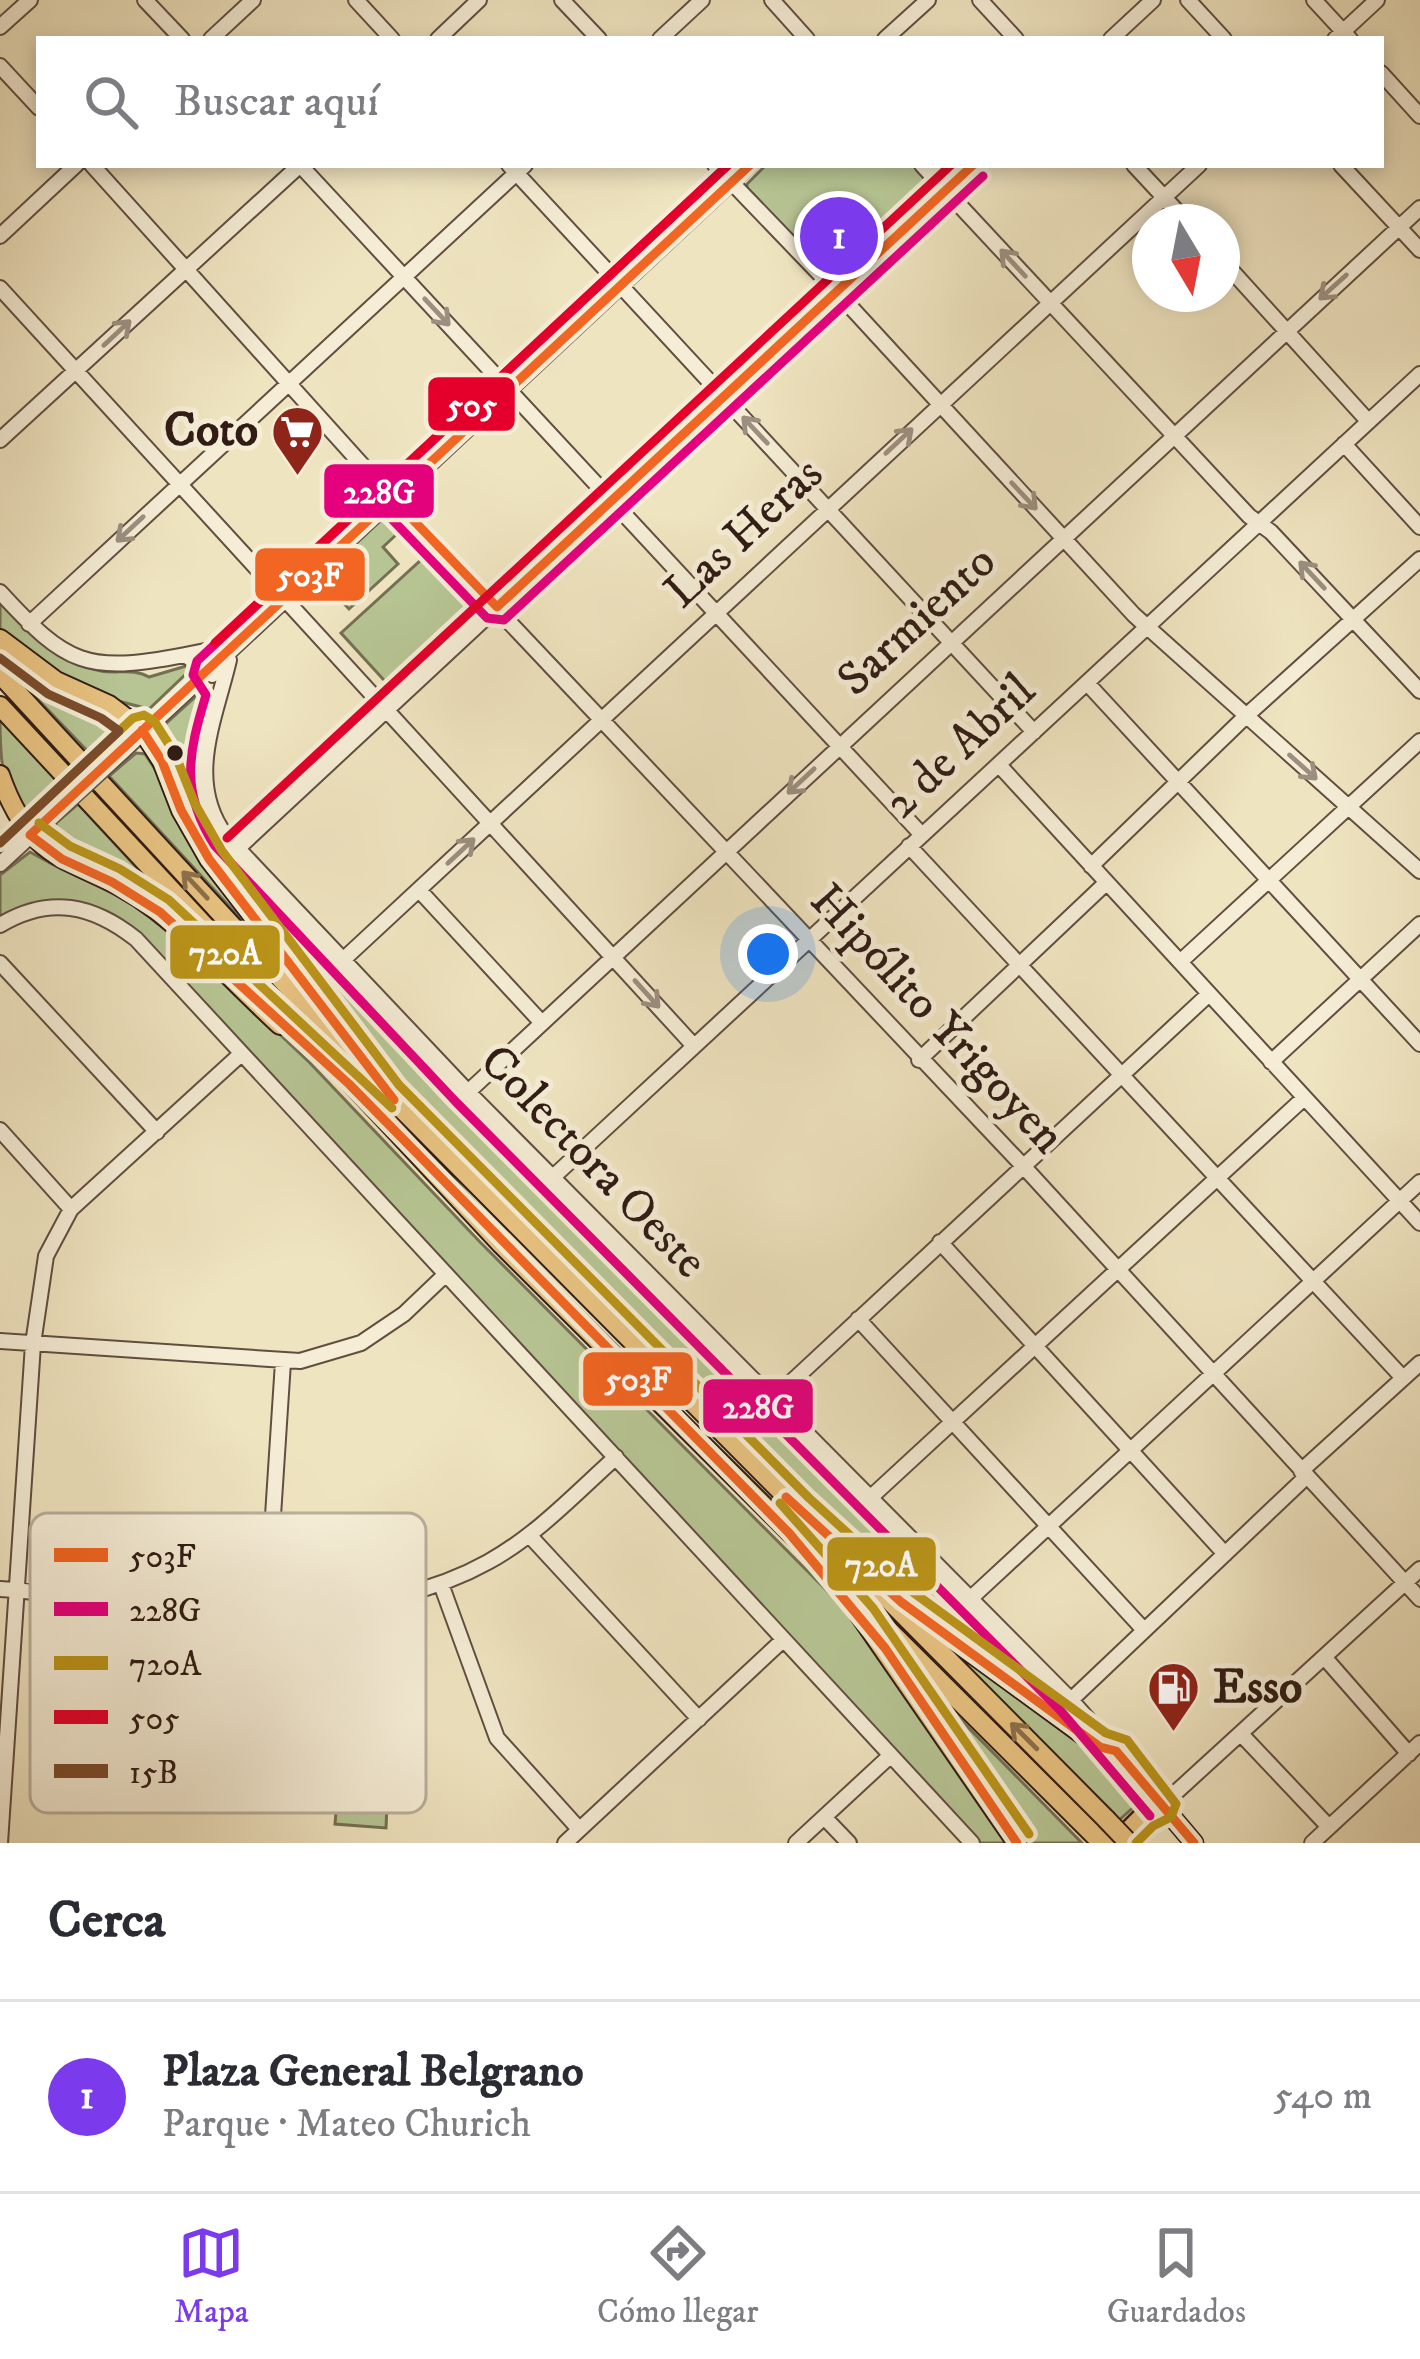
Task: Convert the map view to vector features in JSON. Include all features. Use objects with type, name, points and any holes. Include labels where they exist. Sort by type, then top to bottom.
[{"type":"highway","points":[[0,639],[56,681],[110,705],[142,730],[209,859],[388,1095]]},
{"type":"highway","points":[[0,674],[388,1095],[799,1509],[1100,1832]]},
{"type":"highway","points":[[0,706],[349,1084],[789,1533],[1100,1832],[1129,1843]]},
{"type":"highway","points":[[0,775],[30,835],[62,859],[112,881],[160,913],[349,1084]]},
{"type":"highway","points":[[799,1509],[901,1602],[1100,1747],[1116,1751]]},
{"type":"highway","points":[[789,1533],[885,1648],[1017,1843]]},
{"type":"main road","name":"Colectora Oeste","points":[[1116,1751],[1194,1843]]},
{"type":"main road","points":[[1114,1843],[1144,1814],[1161,1806]]},
{"type":"street","points":[[0,27],[30,0]]},
{"type":"street","points":[[145,0],[179,36]]},
{"type":"street","points":[[214,36],[253,0]]},
{"type":"street","points":[[356,0],[389,36]]},
{"type":"street","points":[[441,36],[479,0]]},
{"type":"street","points":[[562,0],[596,36]]},
{"type":"street","points":[[664,36],[702,0]]},
{"type":"street","points":[[772,0],[804,36]]},
{"type":"street","points":[[888,36],[928,0]]},
{"type":"street","points":[[980,0],[1013,36]]},
{"type":"street","points":[[1114,36],[1153,0]]},
{"type":"street","points":[[1188,0],[1221,36]]},
{"type":"street","points":[[1314,0],[1342,36]]},
{"type":"street","points":[[1344,36],[1377,0]]},
{"type":"street","points":[[0,66],[36,105]]},
{"type":"street","points":[[1384,76],[1420,116]]},
{"type":"street","points":[[0,236],[73,168]]},
{"type":"street","name":"Hipólito Yrigoyen","points":[[95,168],[391,497],[1025,1168],[1420,1599]]},
{"type":"street","points":[[0,440],[297,168]]},
{"type":"street","points":[[303,168],[922,835]]},
{"type":"street","points":[[29,624],[517,168],[621,287],[1034,732]]},
{"type":"street","points":[[718,168],[1149,627],[1420,871]]},
{"type":"street","points":[[0,864],[747,168]]},
{"type":"street","points":[[925,168],[1420,691]]},
{"type":"street","points":[[237,849],[970,168]]},
{"type":"street","points":[[1137,168],[1170,204]]},
{"type":"street","name":"Las Heras","points":[[344,959],[1195,168]]},
{"type":"street","points":[[1344,168],[1420,250]]},
{"type":"street","name":"Sarmiento","points":[[468,1092],[1420,208]]},
{"type":"street","points":[[1240,279],[1368,422]]},
{"type":"street","points":[[0,289],[694,1046]]},
{"type":"street","name":"2 de Abril","points":[[552,1178],[1420,374]]},
{"type":"street","points":[[1344,444],[1420,526]]},
{"type":"street","points":[[1091,866],[1246,716],[1420,559]]},
{"type":"street","points":[[0,592],[61,651],[93,663],[141,664],[210,650],[225,654]]},
{"type":"street","name":"Colectora Oeste","points":[[225,654],[229,660],[207,744],[204,783],[218,824],[237,849],[468,1092],[1071,1700],[1116,1751]]},
{"type":"street","points":[[185,655],[219,682],[221,696]]},
{"type":"street","points":[[1087,682],[1420,1044]]},
{"type":"street","points":[[1180,962],[1420,741]]},
{"type":"street","points":[[999,765],[1420,1223]]},
{"type":"street","points":[[909,846],[1403,1378]]},
{"type":"street","points":[[919,1060],[1106,884]]},
{"type":"street","points":[[419,890],[542,1023]]},
{"type":"street","points":[[0,925],[45,907],[82,908],[114,921],[136,938],[972,1843]]},
{"type":"street","points":[[1271,1062],[1420,924]]},
{"type":"street","points":[[0,962],[157,1132]]},
{"type":"street","points":[[772,1400],[1209,994]]},
{"type":"street","points":[[0,1843],[33,1343],[46,1256],[71,1209],[241,1054]]},
{"type":"street","points":[[870,1498],[1304,1098]]},
{"type":"street","points":[[0,1130],[71,1209]]},
{"type":"street","points":[[970,1599],[1420,1182]]},
{"type":"street","points":[[940,1242],[1226,1554]]},
{"type":"street","points":[[0,1341],[283,1363],[320,1358],[362,1343],[404,1314],[446,1274]]},
{"type":"street","points":[[858,1319],[1144,1630]]},
{"type":"street","points":[[273,1513],[283,1363]]},
{"type":"street","points":[[1071,1700],[1420,1363]]},
{"type":"street","points":[[426,1588],[486,1564],[530,1535],[616,1457]]},
{"type":"street","points":[[530,1535],[699,1719]]},
{"type":"street","points":[[1161,1806],[1420,1569]]},
{"type":"street","points":[[441,1584],[497,1738],[579,1829]]},
{"type":"street","points":[[0,1589],[30,1591]]},
{"type":"street","points":[[565,1843],[783,1640]]},
{"type":"street","points":[[1312,1843],[1414,1749],[1324,1658]]},
{"type":"street","points":[[1241,1734],[1329,1827]]},
{"type":"street","points":[[796,1843],[890,1756]]},
{"type":"street","points":[[824,1817],[849,1843]]},
{"type":"green space","points":[[763,168],[917,168],[935,189],[838,281],[747,184]]},
{"type":"green space","points":[[394,502],[411,521],[383,547],[398,564],[349,609],[316,574]]},
{"type":"green space","points":[[432,550],[483,607],[392,689],[341,633]]},
{"type":"green space","points":[[0,598],[45,644],[85,667],[149,677],[186,666],[189,671],[149,709],[87,693],[0,634]]},
{"type":"green space","points":[[0,647],[53,686],[119,722],[121,735],[116,744],[97,761],[0,660]]},
{"type":"green space","points":[[204,689],[212,692],[212,698],[202,790],[222,841],[619,1259],[1091,1731],[920,1612],[404,1099],[202,844],[161,744],[160,729]]},
{"type":"green space","points":[[0,719],[65,790],[36,817],[30,818],[20,808],[7,786]]},
{"type":"green space","points":[[136,753],[145,754],[289,971],[109,776]]},
{"type":"green space","points":[[78,804],[235,974],[50,841],[57,822]]},
{"type":"green space","points":[[30,852],[155,916],[310,1063],[480,1242],[858,1622],[1008,1843],[980,1843],[126,923],[80,904],[0,921],[0,875]]},
{"type":"green space","points":[[940,1638],[1083,1741],[1129,1787],[1137,1804],[1116,1823]]},
{"type":"green space","points":[[893,1651],[1082,1843],[1026,1843],[1008,1824]]},
{"type":"green space","points":[[336,1813],[387,1813],[386,1828],[335,1824]]},
{"type":"transit line","name":"228G","points":[[725,168],[197,661],[193,675],[206,695],[192,754],[196,808],[215,846],[457,1103],[1060,1710],[1150,1816]]},
{"type":"transit line","name":"505","points":[[215,643],[725,168]]},
{"type":"transit line","name":"503F","points":[[747,168],[30,835],[62,859],[160,912],[349,1084],[789,1533],[885,1648],[1017,1843]]},
{"type":"transit line","name":"505","points":[[227,838],[948,168]]},
{"type":"transit line","name":"503F","points":[[391,497],[497,607],[970,168]]},
{"type":"transit line","name":"228G","points":[[380,507],[487,618],[504,620],[983,176]]},
{"type":"transit line","name":"15B","points":[[0,658],[48,694],[119,731],[0,843]]},
{"type":"transit line","name":"720A","points":[[0,843],[133,718],[144,715],[154,721],[222,851],[399,1085],[809,1498],[910,1590],[1106,1733],[1127,1740],[1176,1804],[1171,1817],[1136,1843]]},
{"type":"transit line","name":"503F","points":[[142,730],[209,859],[394,1100]]},
{"type":"transit line","name":"720A","points":[[39,823],[70,846],[120,869],[169,900],[392,1108]]},
{"type":"transit line","name":"503F","points":[[786,1497],[901,1602],[1100,1747],[1116,1751],[1194,1843]]},
{"type":"transit line","name":"720A","points":[[780,1503],[873,1608],[1029,1834]]},
{"type":"place","name":"Plaza General Belgrano","points":[[839,236]]},
{"type":"place","name":"Coto","points":[[297,477]]},
{"type":"place","name":"Esso","points":[[1174,1734]]}]
